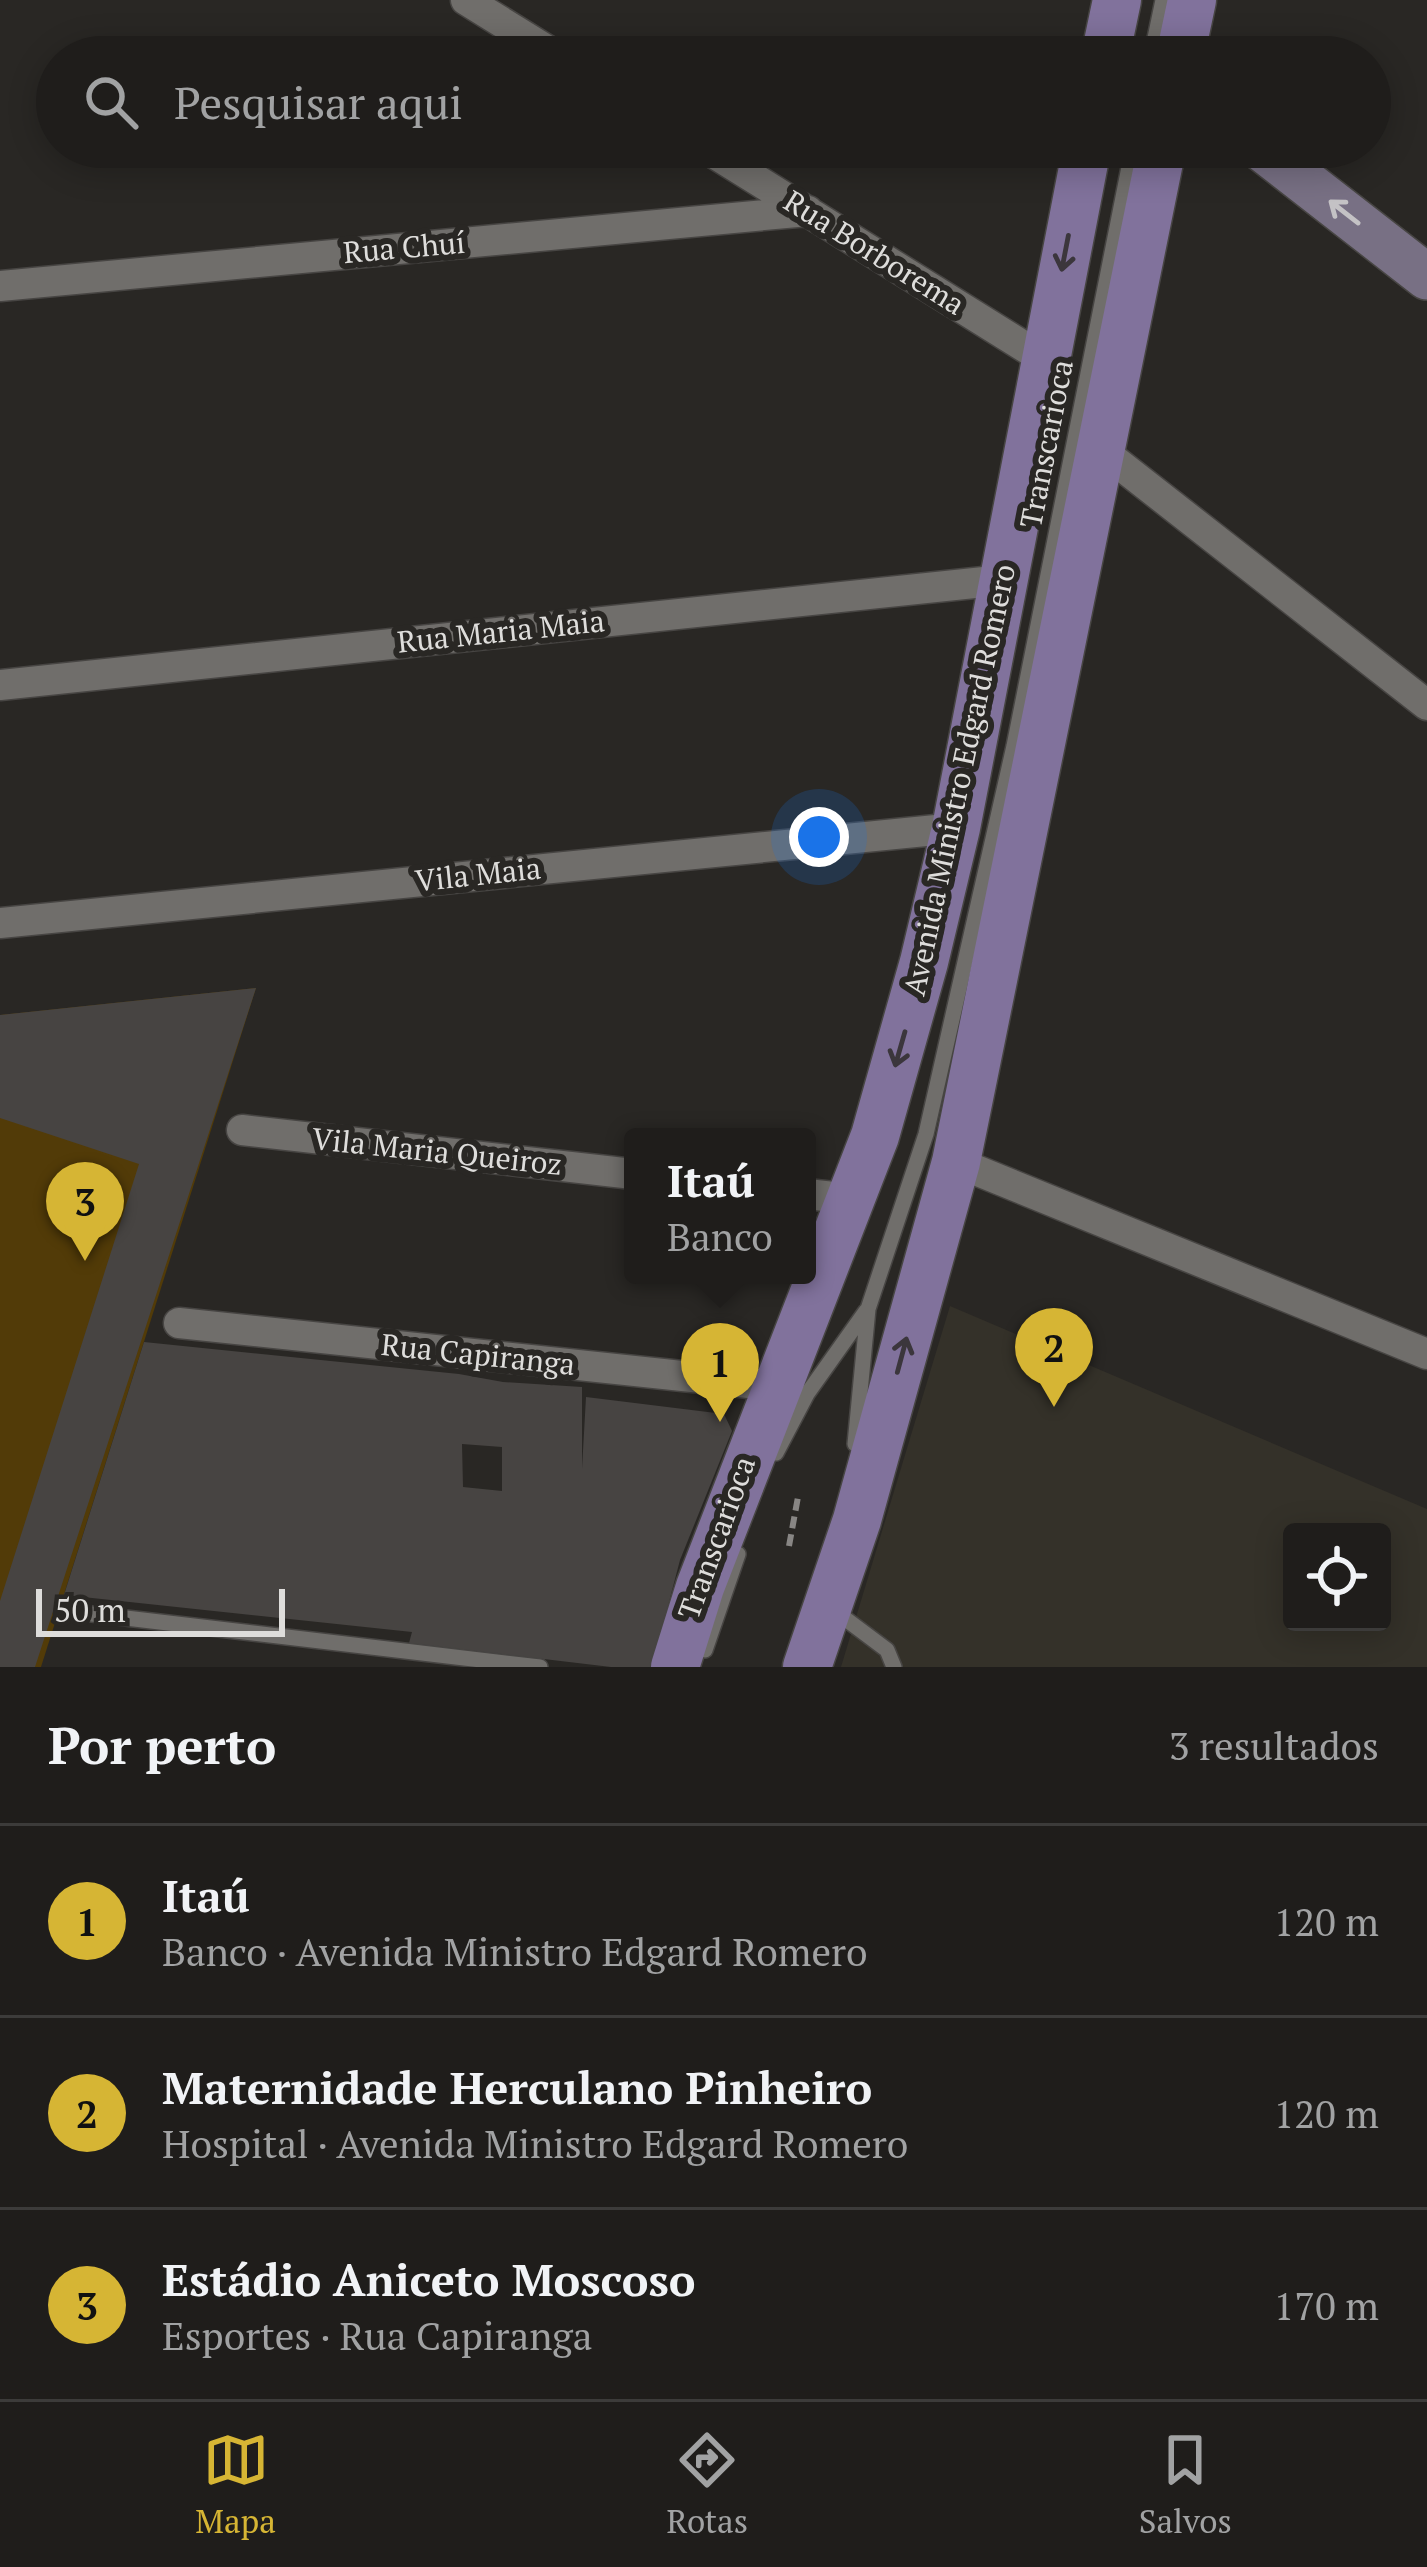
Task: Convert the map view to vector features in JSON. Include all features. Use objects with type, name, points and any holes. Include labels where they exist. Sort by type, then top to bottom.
[{"type":"main road","points":[[1109,36],[1117,0]]},
{"type":"main road","name":"Avenida Ministro Edgard Romero","points":[[816,1244],[829,1197],[875,1136],[918,984],[956,828],[1083,168]]},
{"type":"main road","points":[[806,1667],[823,1592],[857,1520],[956,1162],[1158,168]]},
{"type":"main road","points":[[1287,168],[1427,277]]},
{"type":"main road","name":"Avenida Ministro Edgard Romero","points":[[675,1667],[700,1587],[777,1386],[805,1284]]},
{"type":"street","points":[[466,0],[524,36]]},
{"type":"street","name":"Rua Borborema","points":[[738,168],[1044,359]]},
{"type":"street","name":"Rua Chuí","points":[[0,286],[808,211]]},
{"type":"street","points":[[1100,449],[1427,705]]},
{"type":"street","name":"Rua Maria Maia","points":[[0,685],[1003,580]]},
{"type":"street","name":"Vila Maia","points":[[0,922],[956,828]]},
{"type":"street","name":"Vila Maria Queiroz","points":[[242,1130],[624,1173]]},
{"type":"street","points":[[956,1162],[1427,1354]]},
{"type":"street","name":"Rua Capiranga","points":[[179,1323],[777,1386]]},
{"type":"lane","name":"Transcarioca","points":[[852,1463],[868,1309],[926,1134],[1014,746],[1129,168]]},
{"type":"lane","name":"Transcarioca","points":[[772,1463],[807,1394],[868,1309]]},
{"type":"lane","name":"Transcarioca","points":[[699,1667],[740,1546]]},
{"type":"lane","points":[[792,1667],[823,1592],[887,1650],[894,1667]]},
{"type":"lane","points":[[92,1614],[540,1667]]},
{"type":"path","points":[[789,1546],[798,1497]]},
{"type":"shaded area","points":[[256,988],[41,1667],[0,1667],[0,1015]]},
{"type":"shaded area","points":[[950,1306],[1427,1509],[1427,1667],[841,1667]]},
{"type":"building","points":[[256,988],[35,1667],[0,1667],[0,1601],[139,1164],[0,1118],[0,1015]]},
{"type":"building","points":[[144,1342],[582,1387],[582,1469],[586,1397],[724,1414],[732,1431],[680,1560],[652,1667],[611,1667],[409,1643],[412,1632],[64,1595]],"holes":[[[462,1444],[502,1447],[502,1491],[463,1487]]]},
{"type":"place","name":"Estádio Aniceto Moscoso","points":[[85,1261]]},
{"type":"place","name":"Maternidade Herculano Pinheiro","points":[[1054,1407]]},
{"type":"place","name":"Itaú","points":[[720,1422]]}]
